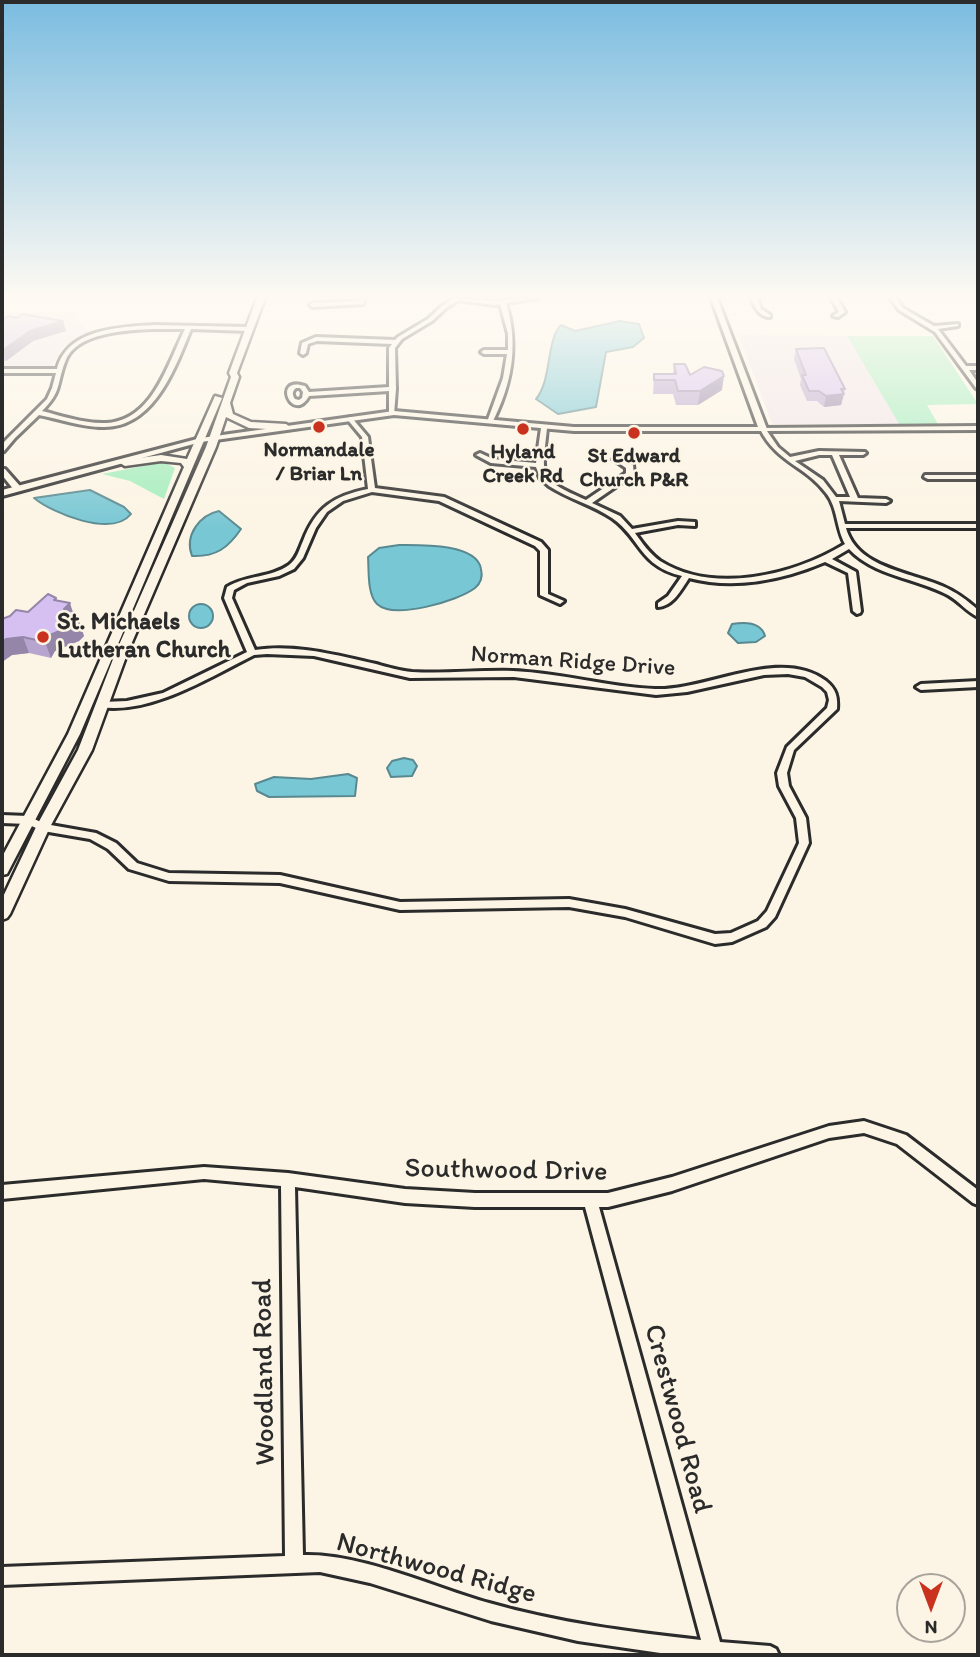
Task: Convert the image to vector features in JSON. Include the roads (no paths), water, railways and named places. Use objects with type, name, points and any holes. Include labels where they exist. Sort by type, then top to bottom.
[{"type":"main road","points":[[2,914],[43,827],[85,750],[230,375]]},
{"type":"main road","points":[[2,870],[74,734],[189,468],[226,403],[234,375]]},
{"type":"main road","points":[[226,403],[229,415],[243,424],[287,429]]},
{"type":"main road","points":[[125,463],[165,458],[184,461],[189,468]]},
{"type":"street","points":[[2,450],[53,395],[58,375]]},
{"type":"street","points":[[36,412],[106,425],[134,418],[157,392],[165,375]]},
{"type":"street","points":[[392,414],[393,375]]},
{"type":"street","points":[[489,422],[508,375]]},
{"type":"street","points":[[743,375],[772,447],[820,481],[834,499],[843,526],[842,535],[850,545],[863,557],[950,593],[978,615]]},
{"type":"street","points":[[307,394],[393,389]]},
{"type":"street","points":[[2,493],[206,441],[392,414],[544,428],[978,429]]},
{"type":"street","points":[[350,419],[365,436],[372,490]]},
{"type":"street","points":[[544,428],[540,465],[543,477],[554,487],[616,517],[632,531],[648,556],[666,568],[686,576],[718,580],[798,572],[827,561],[850,545]]},
{"type":"street","points":[[60,477],[206,441]]},
{"type":"street","points":[[835,453],[854,498]]},
{"type":"street","points":[[788,460],[809,454],[863,453]]},
{"type":"street","points":[[480,455],[491,461],[540,465]]},
{"type":"street","points":[[588,502],[630,474],[630,467],[617,459]]},
{"type":"street","points":[[2,471],[17,488]]},
{"type":"street","points":[[928,477],[978,477]]},
{"type":"street","points":[[252,653],[228,598],[230,589],[241,583],[286,571],[299,561],[314,522],[323,510],[352,494],[372,490],[441,499],[538,544],[544,550],[544,595],[560,601]]},
{"type":"street","points":[[834,499],[886,501]]},
{"type":"street","points":[[632,531],[678,523],[692,524]]},
{"type":"street","points":[[843,526],[978,526]]},
{"type":"street","points":[[827,561],[852,572],[858,611]]},
{"type":"street","points":[[661,605],[671,598],[686,576]]},
{"type":"street","name":"Norman Ridge Drive","points":[[43,827],[98,839],[112,846],[133,866],[169,877],[280,879],[400,906],[569,903],[606,909],[715,939],[732,937],[762,924],[771,914],[804,843],[801,818],[784,786],[785,760],[790,749],[832,709],[835,702],[834,694],[821,682],[788,671],[679,692],[656,692],[514,674],[410,675],[298,651],[252,653],[166,695],[127,704],[103,705]]},
{"type":"street","points":[[922,688],[978,684]]},
{"type":"street","points":[[2,819],[28,820],[43,827]]},
{"type":"street","name":"Southwood Drive","points":[[2,1192],[204,1173],[288,1180],[405,1196],[590,1201],[640,1194],[846,1127],[883,1131],[901,1139],[978,1198]]},
{"type":"street","name":"Woodland Road","points":[[288,1180],[294,1562]]},
{"type":"street","name":"Crestwood Road","points":[[590,1201],[713,1651]]},
{"type":"street","name":"Northwood Ridge","points":[[2,1576],[294,1562],[362,1570],[525,1621],[713,1651],[770,1655]]},
{"type":"water","points":[[546,375],[602,375],[596,407],[558,414],[536,399]]},
{"type":"water","points":[[90,490],[124,507],[131,514],[122,521],[110,524],[82,521],[54,510],[34,498]]},
{"type":"water","points":[[219,511],[241,529],[221,550],[208,555],[192,556],[190,541],[195,527],[212,513]]},
{"type":"water","points":[[399,545],[446,547],[469,554],[481,569],[480,582],[467,593],[441,603],[411,609],[385,608],[377,604],[372,594],[368,557],[379,548]]},
{"type":"water","points":[[201,604],[210,607],[213,616],[210,625],[201,628],[192,625],[189,616],[192,607]]},
{"type":"water","points":[[747,623],[756,626],[765,636],[756,642],[738,643],[728,633],[732,624]]},
{"type":"water","points":[[404,758],[413,760],[417,766],[412,776],[391,777],[387,768],[392,761]]},
{"type":"water","points":[[348,774],[357,778],[355,796],[269,797],[257,791],[255,784],[274,777],[311,779]]},
{"type":"place","name":"Normandale / Briar Ln","points":[[319,427]]},
{"type":"place","name":"Hyland Creek Rd","points":[[523,429]]},
{"type":"place","name":"St Edward Church P&R","points":[[634,433]]},
{"type":"place","name":"St. Michaels Lutheran Church","points":[[43,637]]}]
